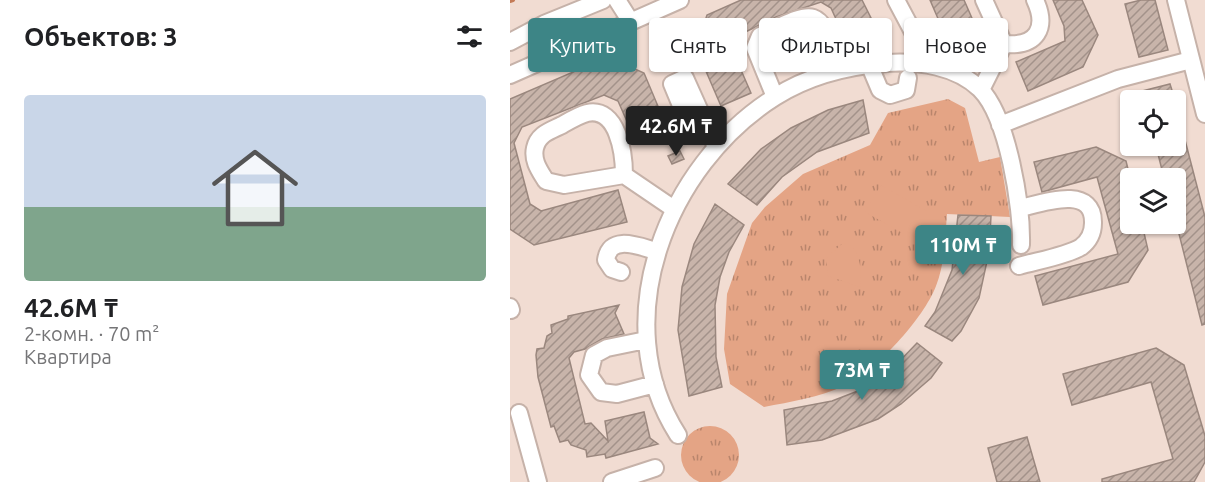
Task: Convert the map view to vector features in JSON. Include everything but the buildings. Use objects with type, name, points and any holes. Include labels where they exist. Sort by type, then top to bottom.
[{"type":"street","points":[[510,42],[544,24],[603,0]]},
{"type":"street","points":[[617,0],[628,18]]},
{"type":"street","points":[[637,19],[680,0]]},
{"type":"street","points":[[896,0],[906,18]]},
{"type":"street","points":[[984,0],[993,18]]},
{"type":"street","points":[[1008,44],[1028,41],[1041,28],[1042,15],[1035,0]]},
{"type":"street","points":[[1176,0],[1205,114]]},
{"type":"street","points":[[797,18],[801,16],[816,18]]},
{"type":"street","points":[[759,38],[755,48],[759,58]]},
{"type":"street","points":[[1000,125],[1119,79],[1191,60]]},
{"type":"street","points":[[510,75],[528,67]]},
{"type":"street","points":[[765,72],[775,97]]},
{"type":"street","points":[[678,435],[665,415],[655,384],[646,340],[646,317],[656,251],[674,209],[695,173],[729,133],[775,97],[834,72]]},
{"type":"street","points":[[872,72],[880,90],[890,95],[906,90],[908,78]]},
{"type":"street","points":[[949,72],[981,90],[1000,125],[1021,208],[1021,245]]},
{"type":"street","points":[[981,90],[990,72]]},
{"type":"street","points":[[624,175],[622,147],[611,120],[603,115],[588,113],[560,126],[541,135],[535,147],[535,163],[546,182],[564,184],[624,175],[674,209]]},
{"type":"street","points":[[700,114],[716,147]]},
{"type":"street","points":[[1019,266],[1081,247],[1090,239],[1094,226],[1093,215],[1088,206],[1075,199],[1065,198],[1021,208]]},
{"type":"street","points":[[621,272],[612,269],[606,260],[608,250],[612,245],[622,243],[656,251]]},
{"type":"street","points":[[646,340],[607,348],[594,355],[589,375],[601,392],[617,394],[655,384]]},
{"type":"street","points":[[519,413],[538,482]]},
{"type":"street","points":[[612,482],[656,468]]},
{"type":"green space","points":[[948,99],[965,108],[979,162],[1000,157],[1010,217],[947,214],[941,268],[930,299],[897,343],[884,357],[856,379],[825,393],[764,407],[730,384],[724,349],[727,294],[752,223],[765,207],[803,174],[870,145],[888,113]]},
{"type":"green space","points":[[881,185],[928,212],[913,239],[865,212]]},
{"type":"green space","points":[[848,243],[858,257],[861,269],[860,287],[828,276],[826,258],[842,244]]},
{"type":"green space","points":[[704,426],[716,426],[731,434],[739,449],[739,461],[731,476],[718,483],[699,482],[689,476],[681,461],[681,449],[689,434]]}]
